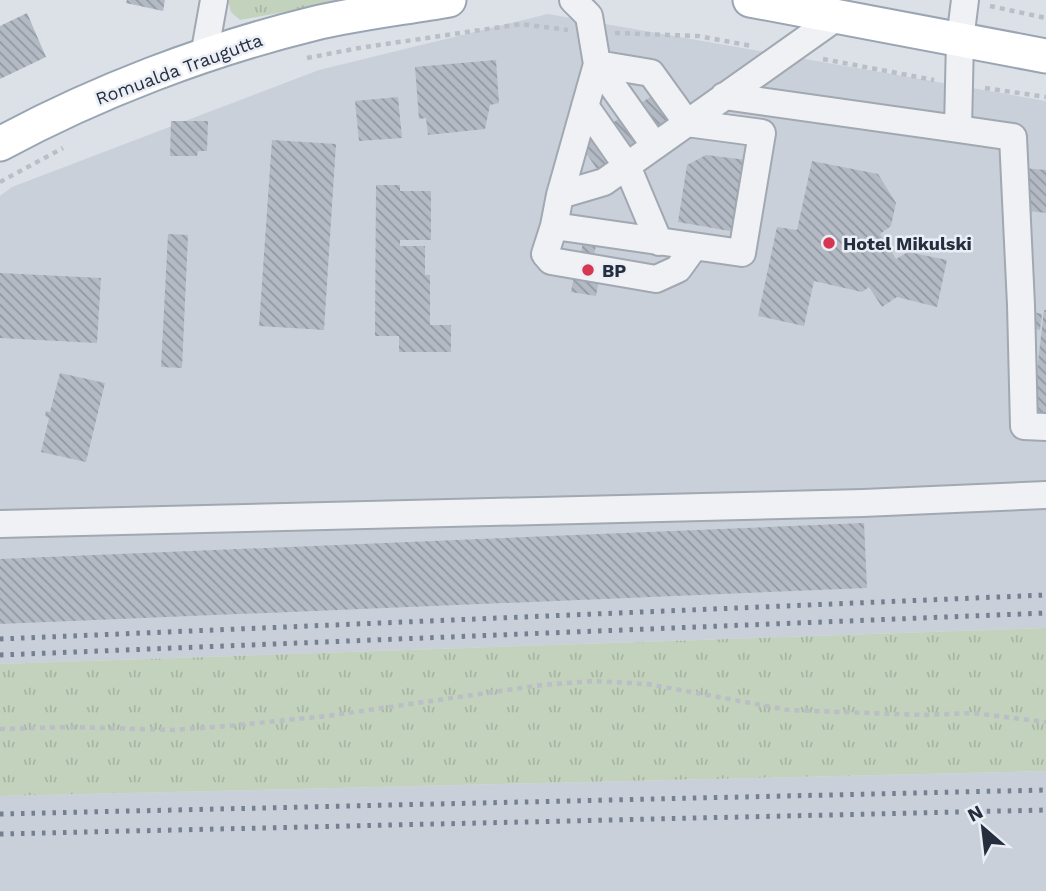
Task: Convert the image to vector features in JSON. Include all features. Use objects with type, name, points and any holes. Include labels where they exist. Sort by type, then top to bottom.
[{"type":"main road","name":"Romualda Traugutta","points":[[0,144],[55,115],[204,56],[313,23],[449,0]]},
{"type":"main road","points":[[750,0],[1046,55]]},
{"type":"street","points":[[204,56],[214,0]]},
{"type":"street","points":[[573,0],[589,16],[597,64],[545,254],[551,261],[656,279],[678,270],[694,247]]},
{"type":"street","points":[[958,129],[960,40],[965,1]]},
{"type":"street","points":[[560,195],[604,182],[837,17]]},
{"type":"street","points":[[554,226],[742,253],[762,133],[687,123],[651,74],[597,64]]},
{"type":"street","points":[[597,64],[655,146]]},
{"type":"street","points":[[724,96],[1013,137],[1024,426],[1046,427]]},
{"type":"street","points":[[585,106],[627,166],[659,242]]},
{"type":"street","points":[[0,524],[863,503],[1046,495]]},
{"type":"path","points":[[965,1],[1046,18]]},
{"type":"path","points":[[299,60],[359,48],[521,24],[592,33]]},
{"type":"path","points":[[0,182],[72,143]]},
{"type":"path","points":[[0,729],[71,727],[171,730],[229,726],[327,716],[542,685],[594,681],[648,684],[788,710],[923,715],[974,713],[1046,722]]},
{"type":"shaded area","points":[[548,14],[1046,101],[1046,628],[0,664],[0,196],[12,187],[319,70]]},
{"type":"shaded area","points":[[1046,771],[1046,891],[0,891],[0,796]]},
{"type":"green space","points":[[228,0],[348,0],[240,20],[231,12]]},
{"type":"green space","points":[[1046,628],[1046,771],[0,796],[0,664]]},
{"type":"building","points":[[127,0],[165,0],[163,11],[126,3]]},
{"type":"building","points":[[27,13],[46,57],[0,79],[0,26]]},
{"type":"building","points":[[496,60],[499,103],[490,105],[485,129],[428,135],[426,118],[419,119],[415,67]]},
{"type":"building","points":[[673,81],[691,106],[598,171],[581,145]]},
{"type":"building","points":[[398,97],[402,138],[359,141],[355,101]]},
{"type":"building","points":[[171,121],[208,121],[207,151],[198,151],[197,156],[170,156]]},
{"type":"building","points":[[272,140],[336,144],[324,330],[259,326]]},
{"type":"building","points":[[706,155],[747,160],[736,232],[678,222],[687,165]]},
{"type":"building","name":"Hotel Mikulski","points":[[812,161],[878,174],[896,203],[891,226],[880,234],[896,259],[908,252],[947,260],[937,307],[897,297],[882,307],[869,287],[862,292],[814,281],[804,326],[758,316],[777,227],[797,230]]},
{"type":"building","points":[[1024,168],[1046,170],[1046,213],[1019,210]]},
{"type":"building","points":[[376,185],[400,185],[400,191],[431,191],[431,240],[400,240],[400,246],[425,246],[425,275],[430,275],[430,325],[451,325],[451,352],[399,352],[399,336],[375,336]]},
{"type":"building","points":[[168,234],[188,235],[182,368],[161,367]]},
{"type":"building","name":"BP","points":[[583,242],[596,245],[594,255],[603,257],[596,296],[571,292],[578,253],[581,253]]},
{"type":"building","points":[[0,273],[101,278],[97,343],[0,338]]},
{"type":"building","points":[[1046,310],[1046,415],[1032,414]]},
{"type":"building","points":[[1033,312],[1042,314],[1040,330],[1031,328]]},
{"type":"building","points":[[60,373],[105,383],[86,462],[41,452],[49,418],[45,416],[46,411],[50,412]]},
{"type":"building","points":[[864,523],[867,588],[0,624],[0,559]]},
{"type":"railway","points":[[0,639],[1046,595]]},
{"type":"railway","points":[[0,655],[1046,613]]},
{"type":"railway","points":[[0,814],[1046,790]]},
{"type":"railway","points":[[0,834],[1046,810]]},
{"type":"place","name":"Hotel Mikulski","points":[[829,243]]},
{"type":"place","name":"BP","points":[[588,270]]}]
